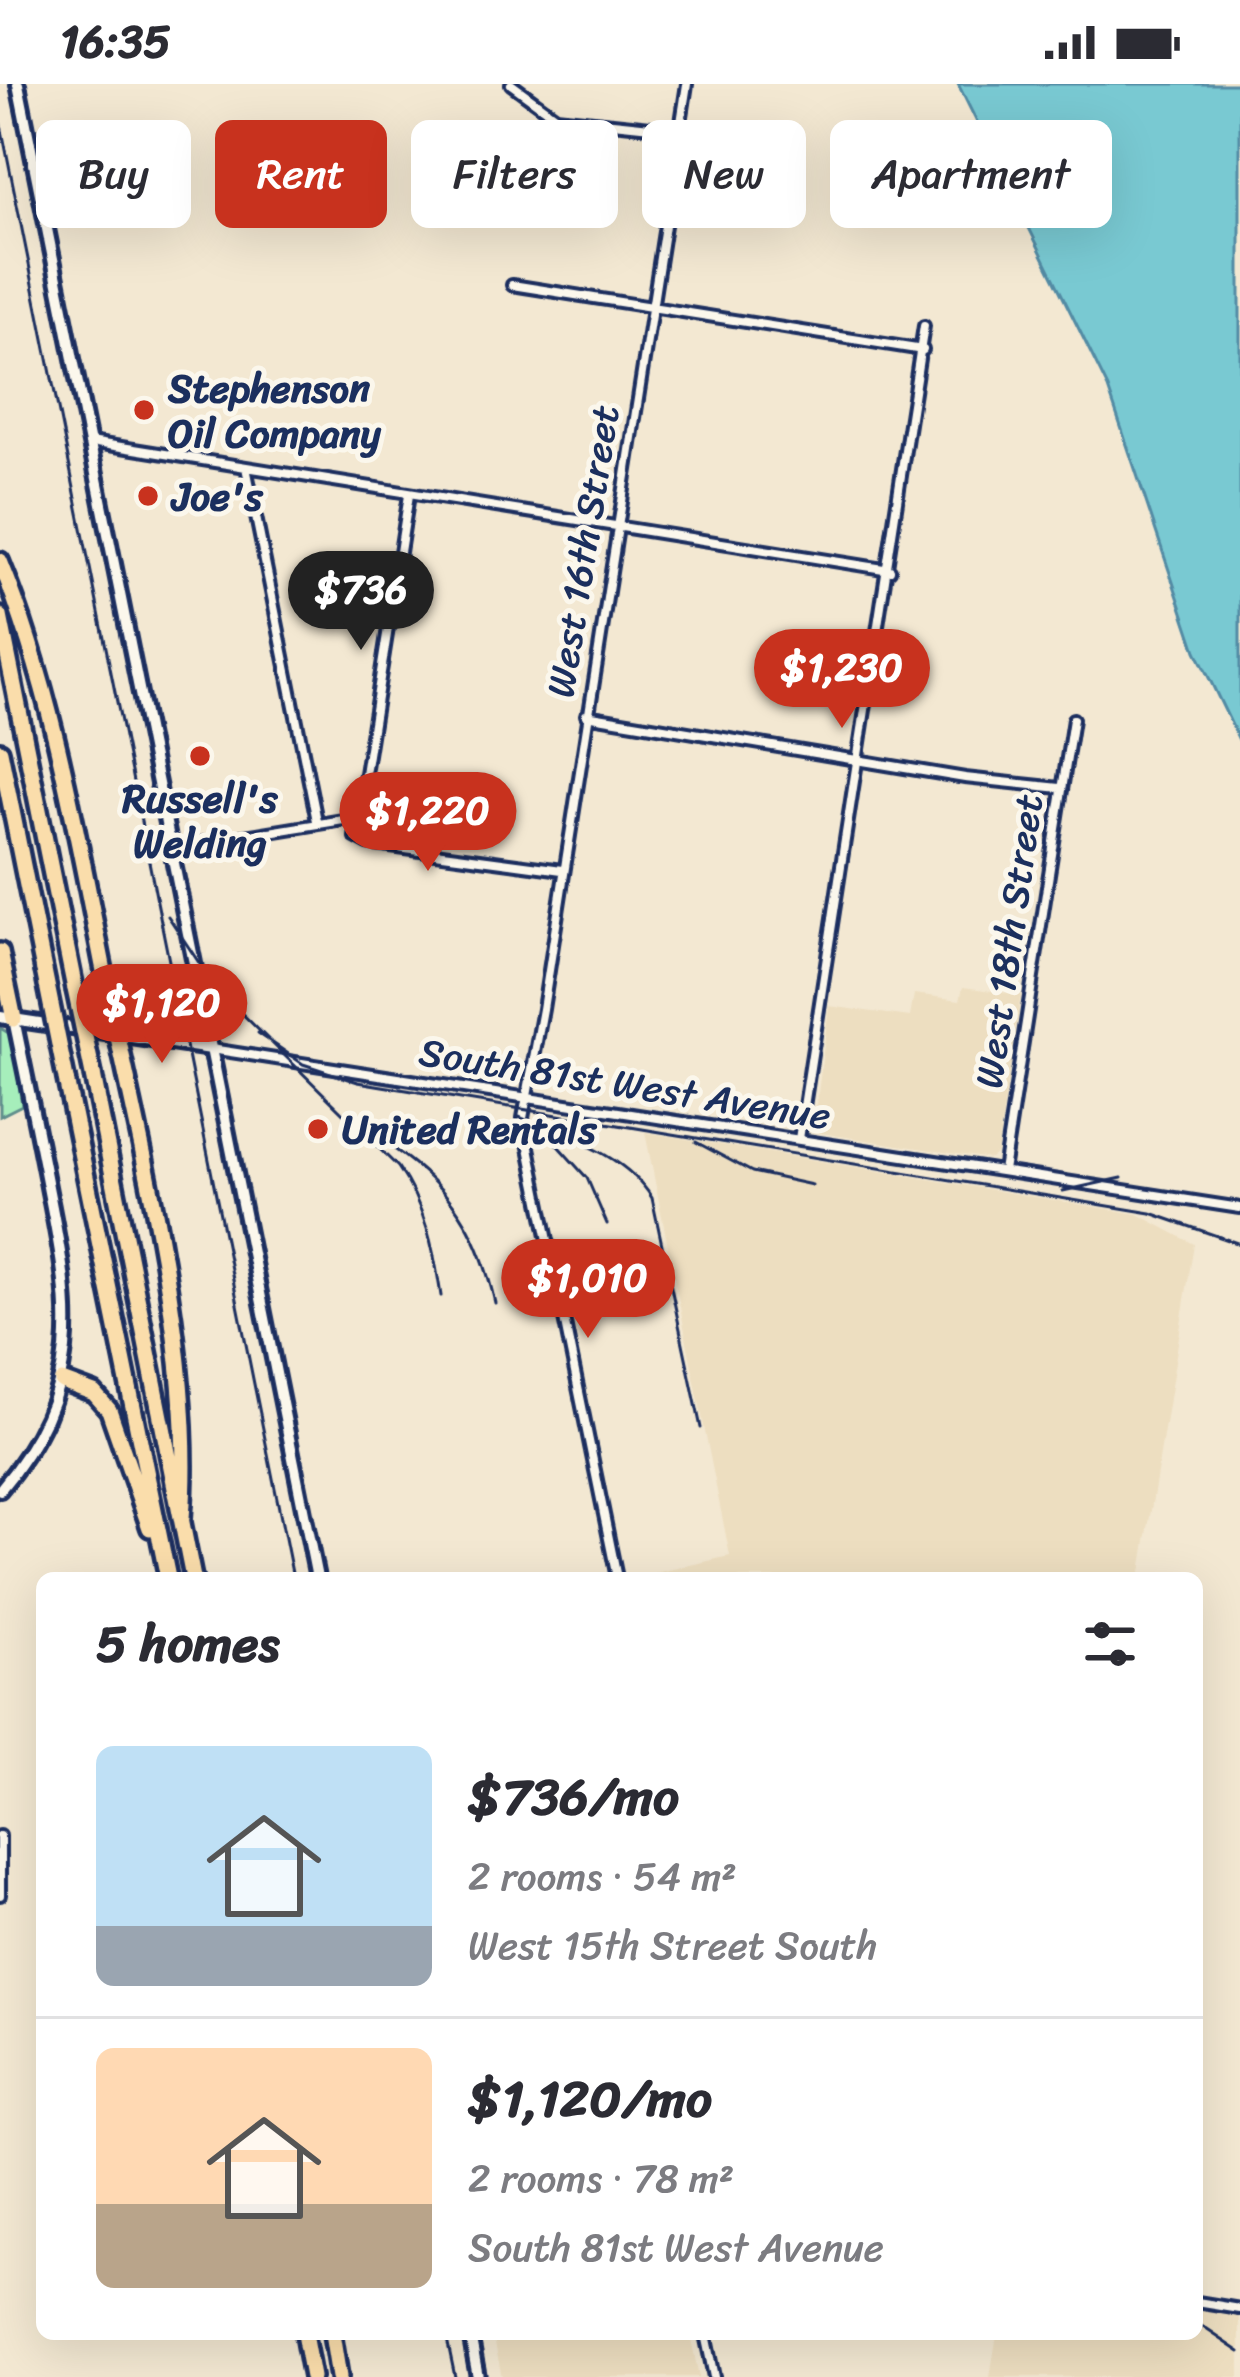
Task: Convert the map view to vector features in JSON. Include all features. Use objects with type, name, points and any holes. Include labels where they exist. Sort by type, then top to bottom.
[{"type":"highway","points":[[0,561],[60,766],[118,1036],[163,1274],[187,1455],[182,1518]]},
{"type":"highway","points":[[0,616],[193,1572]]},
{"type":"highway","points":[[0,752],[167,1572]]},
{"type":"highway","points":[[0,952],[7,1018]]},
{"type":"highway","points":[[62,1381],[94,1393],[109,1410],[167,1572]]},
{"type":"highway","points":[[305,2340],[312,2377]]},
{"type":"highway","points":[[333,2340],[340,2377]]},
{"type":"main road","points":[[18,84],[316,1572]]},
{"type":"main road","points":[[0,1490],[43,1430],[62,1381],[68,1294],[7,1018]]},
{"type":"main road","name":"South 81st West Avenue","points":[[7,1018],[212,1049]]},
{"type":"main road","points":[[471,2340],[478,2377]]},
{"type":"street","points":[[511,84],[556,117],[642,126]]},
{"type":"street","name":"West 16th Street","points":[[682,120],[687,84]]},
{"type":"street","name":"West 16th Street","points":[[615,1572],[523,1118],[663,228]]},
{"type":"street","points":[[512,285],[922,350]]},
{"type":"street","points":[[799,1139],[924,326]]},
{"type":"street","points":[[88,441],[890,570]]},
{"type":"street","points":[[246,467],[317,821]]},
{"type":"street","points":[[409,495],[356,837],[368,844],[562,870]]},
{"type":"street","points":[[586,715],[1060,788]]},
{"type":"street","name":"West 18th Street","points":[[1004,1172],[1073,719]]},
{"type":"street","points":[[170,848],[356,818]]},
{"type":"street","name":"South 81st West Avenue","points":[[212,1049],[1240,1208]]},
{"type":"street","points":[[0,1836],[0,1895]]},
{"type":"street","points":[[1203,2303],[1240,2309]]},
{"type":"street","points":[[706,2340],[713,2377]]},
{"type":"shaded area","points":[[963,987],[1021,995],[997,1153],[990,1159],[813,1132],[829,1006],[910,1017],[914,994],[960,1000]]},
{"type":"shaded area","points":[[645,1132],[1138,1214],[1194,1244],[1141,1572],[659,1572],[730,1556]]},
{"type":"shaded area","points":[[1203,2310],[1240,2316],[1240,2377],[990,2377],[996,2340],[1203,2340]]},
{"type":"shaded area","points":[[494,2340],[691,2340],[699,2377],[502,2377]]},
{"type":"green space","points":[[0,1028],[12,1035],[22,1105],[0,1116]]},
{"type":"water","points":[[958,84],[1240,84],[1240,742],[1196,651],[1108,388],[1029,228],[1112,228],[1112,120],[976,120]]},
{"type":"railway","points":[[0,120],[292,1572]]},
{"type":"railway","points":[[168,916],[215,987],[398,1167],[427,1228],[441,1296]]},
{"type":"railway","points":[[258,1033],[303,1064],[358,1082],[1151,1213],[1240,1244]]},
{"type":"railway","points":[[519,1117],[610,1158],[652,1198],[701,1428]]},
{"type":"railway","points":[[549,1136],[587,1178],[607,1224]]},
{"type":"railway","points":[[696,1142],[752,1172],[812,1185]]},
{"type":"railway","points":[[393,1148],[432,1180],[460,1215],[481,1255],[495,1303]]},
{"type":"railway","points":[[1063,1191],[1122,1178]]},
{"type":"railway","points":[[1203,2327],[1240,2352]]},
{"type":"railway","points":[[447,2340],[455,2377]]},
{"type":"place","name":"Stephenson Oil Company","points":[[144,410]]},
{"type":"place","name":"Joe's","points":[[148,496]]},
{"type":"place","name":"Russell's Welding","points":[[200,756]]},
{"type":"place","name":"United Rentals","points":[[318,1129]]}]
